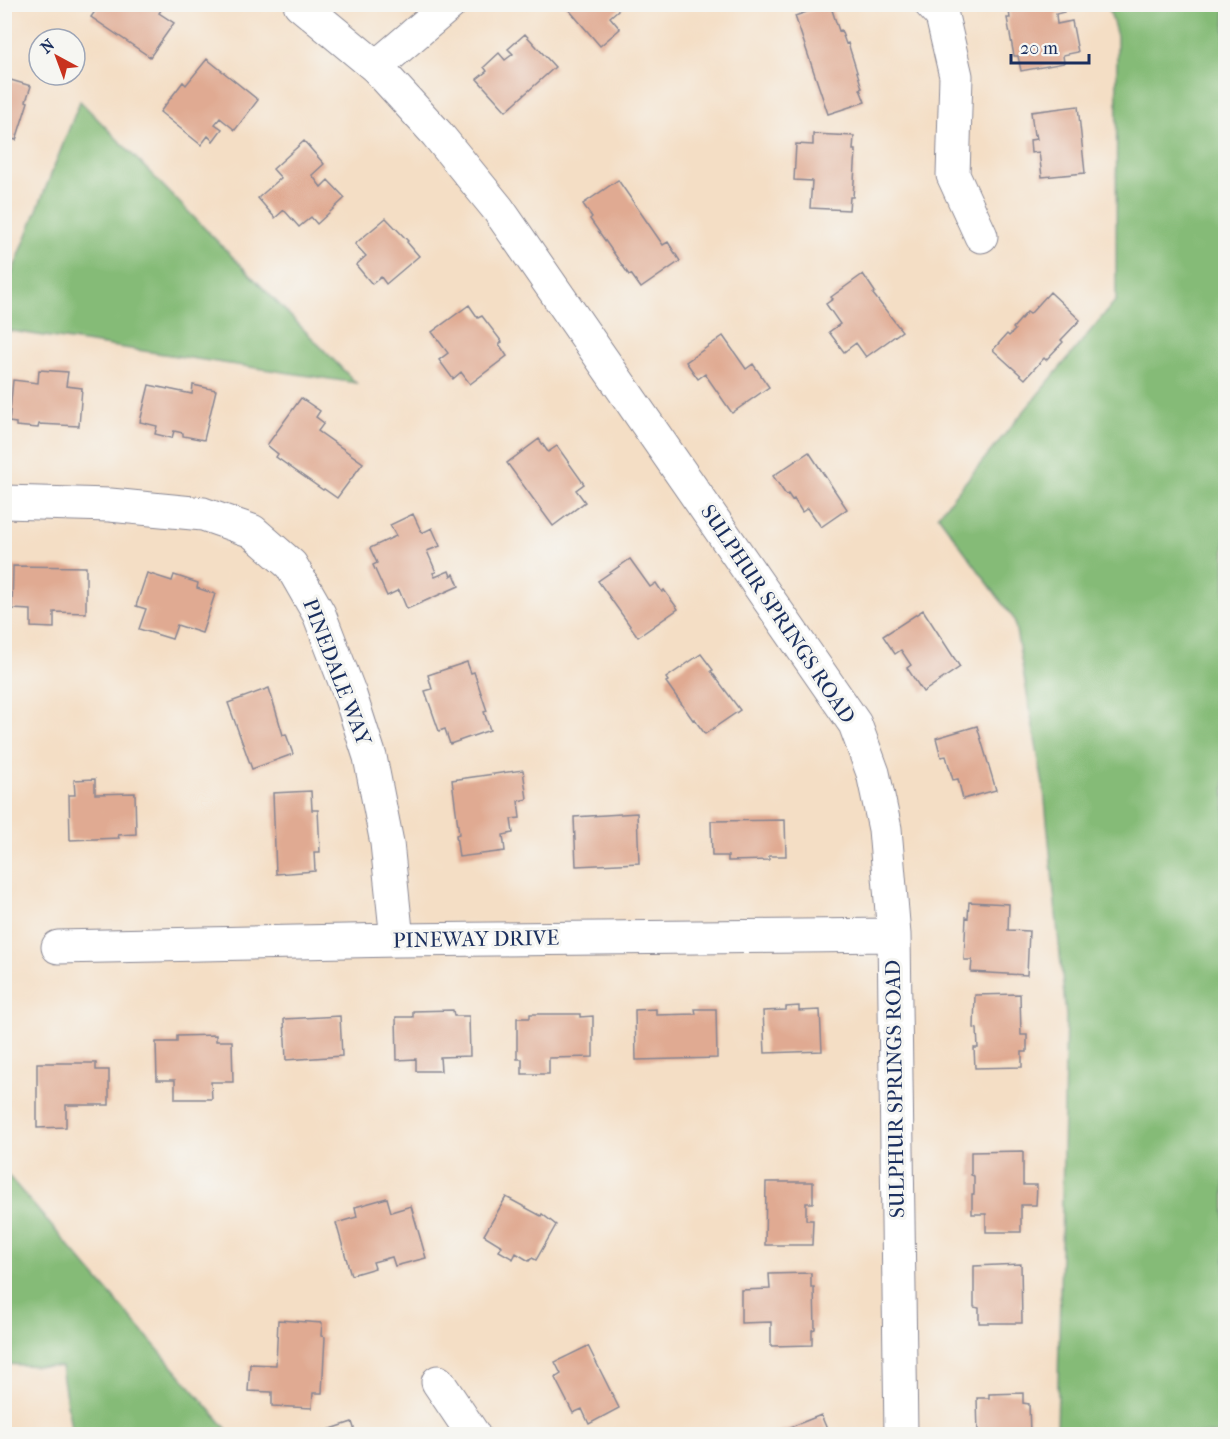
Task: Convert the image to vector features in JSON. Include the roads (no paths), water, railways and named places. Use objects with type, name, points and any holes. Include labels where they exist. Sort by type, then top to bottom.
[{"type":"street","name":"SULPHUR SPRINGS ROAD","points":[[300,4],[376,67],[437,134],[498,209],[855,724],[873,773],[885,829],[894,935],[901,1434]]},
{"type":"street","points":[[376,67],[450,4]]},
{"type":"street","points":[[932,4],[942,16],[956,76],[953,175],[981,236]]},
{"type":"street","name":"PINEDALE WAY","points":[[4,502],[110,505],[202,514],[252,531],[291,566],[319,614],[349,692],[370,757],[387,843],[397,940]]},
{"type":"street","name":"PINEWAY DRIVE","points":[[58,947],[397,940],[894,935]]},
{"type":"street","points":[[438,1382],[473,1434]]}]
